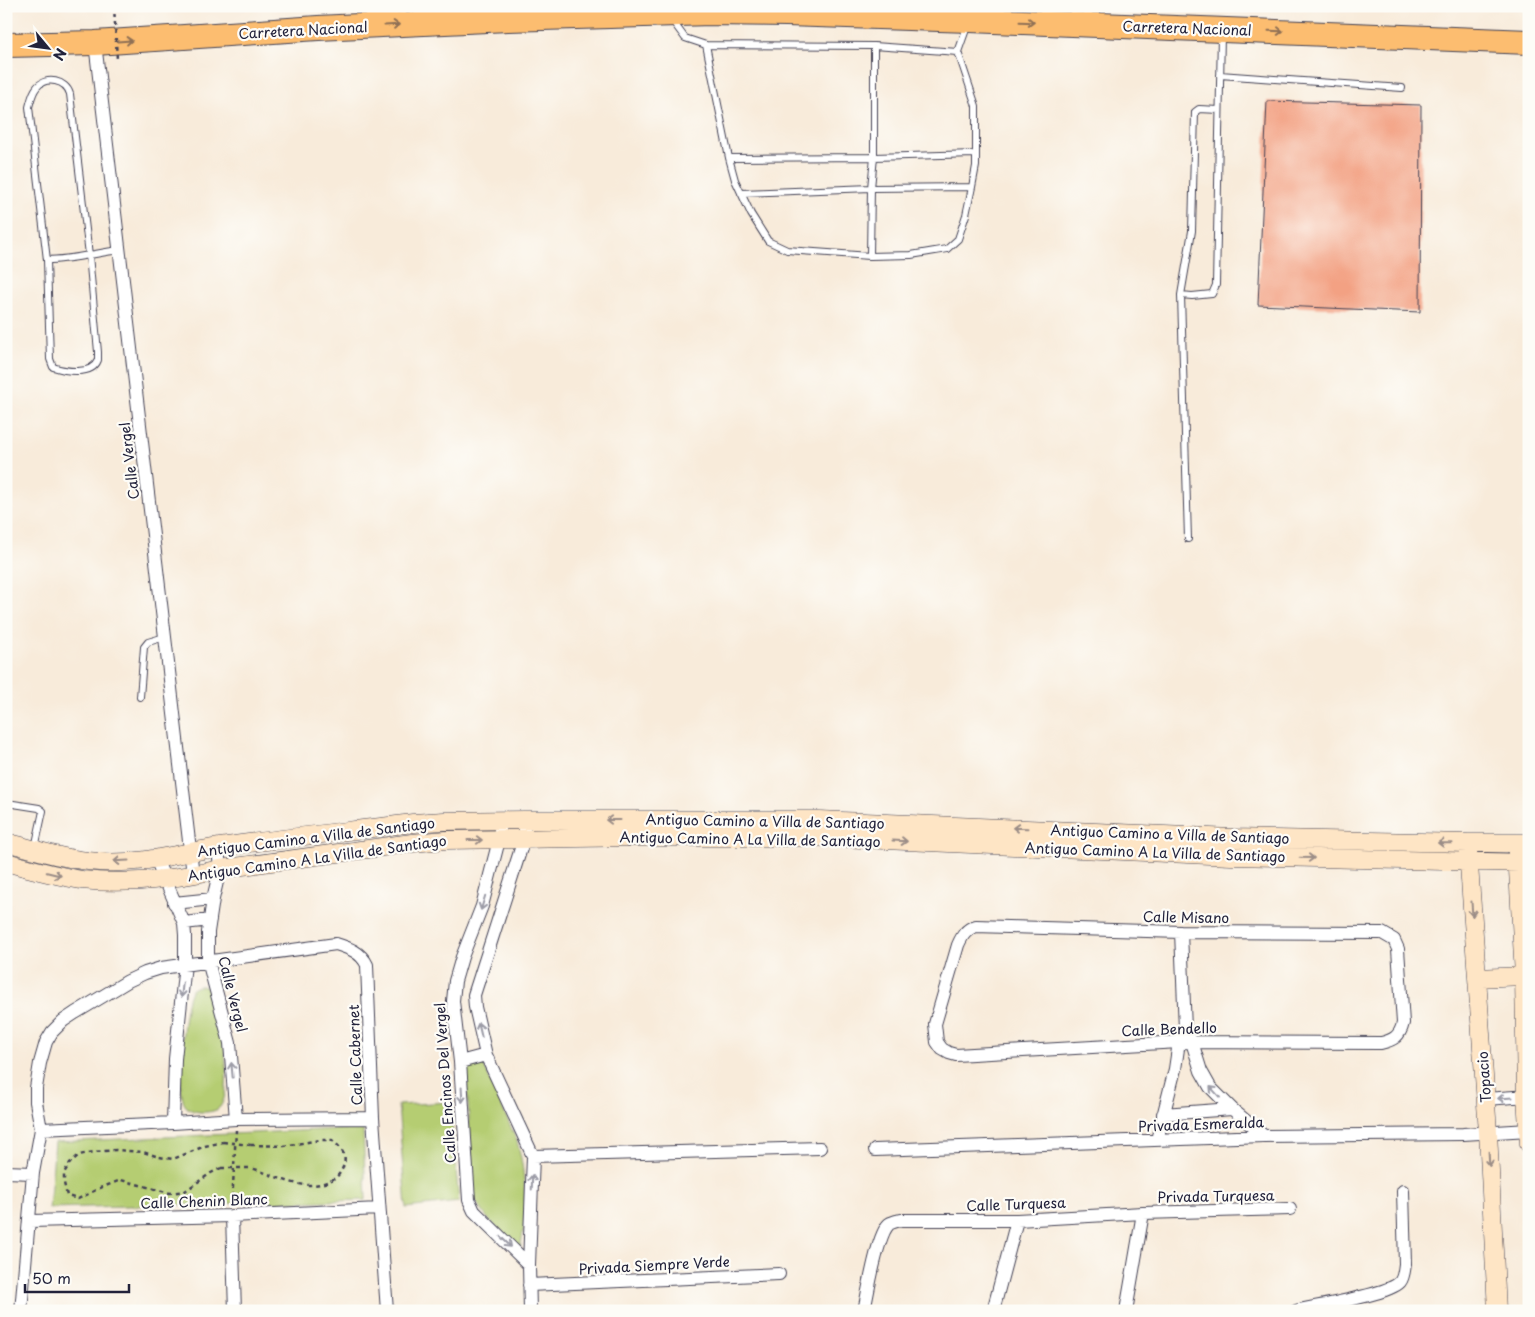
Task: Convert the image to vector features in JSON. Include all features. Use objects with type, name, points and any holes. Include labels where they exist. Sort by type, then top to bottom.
[{"type":"highway","name":"Carretera Nacional","points":[[6,45],[95,43],[508,19],[668,14],[786,14],[1529,42]]},
{"type":"street","name":"Calle Vergel","points":[[95,43],[193,875]]},
{"type":"street","points":[[525,820],[524,839],[474,995],[486,1055],[533,1156],[529,1285],[530,1311]]},
{"type":"street","name":"Antiguo Camino a Villa de Santiago","points":[[6,842],[68,858],[100,862],[156,859],[218,847],[413,823],[444,821],[818,820],[1233,838],[1523,843]]},
{"type":"street","name":"Calle Encinos Del Vergel","points":[[500,821],[499,840],[482,906],[462,957],[455,981],[453,1001],[460,1062],[469,1200],[474,1211],[530,1265]]},
{"type":"street","name":"Antiguo Camino A La Villa de Santiago","points":[[6,862],[82,880],[121,881],[193,875],[220,869],[446,840],[820,837],[1231,856],[1523,863]]},
{"type":"street","name":"Topacio","points":[[1468,843],[1488,1132],[1497,1311]]},
{"type":"street","points":[[1523,843],[1528,1135]]},
{"type":"street","name":"Calle Vergel","points":[[218,847],[220,869],[208,932],[208,961],[230,1043],[236,1119]]},
{"type":"street","points":[[156,859],[184,923],[185,964],[175,1059],[173,1123]]},
{"type":"street","points":[[174,903],[214,899]]},
{"type":"street","points":[[184,923],[210,920]]},
{"type":"street","name":"Calle Misano","points":[[942,1049],[938,1042],[935,1024],[958,945],[963,935],[970,928],[976,926],[1181,932],[1382,933],[1394,940],[1398,950],[1403,1023],[1397,1037]]},
{"type":"street","points":[[1181,932],[1186,1042],[1210,1087],[1232,1110],[1264,1136]]},
{"type":"street","name":"Calle Cabernet","points":[[208,961],[336,944],[349,948],[363,958],[366,965],[378,1208],[387,1311]]},
{"type":"street","points":[[21,1311],[33,1174],[41,1130],[36,1102],[36,1088],[46,1042],[52,1032],[63,1021],[128,981],[162,968],[208,961]]},
{"type":"street","points":[[1477,978],[1524,976]]},
{"type":"street","name":"Calle Bendello","points":[[942,1049],[956,1055],[1186,1042],[1381,1043],[1397,1037]]},
{"type":"street","points":[[1157,1140],[1175,1068],[1186,1042]]},
{"type":"street","points":[[460,1062],[486,1055]]},
{"type":"street","points":[[1485,1099],[1527,1096]]},
{"type":"street","points":[[1163,1114],[1232,1110]]},
{"type":"street","points":[[41,1130],[236,1119],[373,1118]]},
{"type":"street","name":"Privada Esmeralda","points":[[875,1150],[1264,1136],[1488,1132],[1528,1135]]},
{"type":"street","points":[[533,1156],[820,1148]]},
{"type":"street","points":[[6,1172],[33,1174]]},
{"type":"street","points":[[1296,1311],[1380,1292],[1401,1281],[1406,1264],[1403,1191]]},
{"type":"street","name":"Calle Chenin Blanc","points":[[30,1221],[232,1216],[378,1208]]},
{"type":"street","name":"Privada Turquesa","points":[[1143,1212],[1290,1209]]},
{"type":"street","points":[[1126,1311],[1143,1212]]},
{"type":"street","name":"Calle Turquesa","points":[[864,1311],[879,1245],[884,1232],[890,1224],[900,1220],[1017,1220],[1143,1212]]},
{"type":"street","points":[[232,1216],[235,1311]]},
{"type":"street","points":[[994,1311],[1017,1220]]},
{"type":"street","name":"Privada Siempre Verde","points":[[529,1285],[780,1274]]},
{"type":"lane","points":[[668,14],[685,38],[706,45],[874,46],[958,52]]},
{"type":"lane","points":[[706,45],[729,158],[741,193],[758,227],[768,241],[787,250],[870,256],[911,255],[947,249],[958,239],[972,187],[976,166],[976,106],[958,52],[970,20]]},
{"type":"lane","points":[[1181,295],[1212,294],[1216,286],[1221,29]]},
{"type":"lane","points":[[870,256],[874,157],[874,46]]},
{"type":"lane","points":[[1220,75],[1402,88]]},
{"type":"lane","points":[[58,81],[68,88],[70,94],[89,255],[98,360],[87,370],[68,370],[52,367],[50,359],[47,260],[29,107],[35,89],[43,83],[58,81]]},
{"type":"lane","points":[[1188,539],[1181,295],[1192,231],[1195,112],[1199,109],[1220,110]]},
{"type":"lane","points":[[729,158],[976,154]]},
{"type":"lane","points":[[741,193],[872,188],[972,187]]},
{"type":"lane","points":[[47,260],[62,260],[120,250]]},
{"type":"lane","points":[[140,697],[144,647],[148,642],[165,637]]},
{"type":"lane","points":[[7,803],[39,808],[43,811],[35,850]]},
{"type":"path","points":[[114,6],[117,60]]},
{"type":"path","points":[[232,1216],[236,1119]]},
{"type":"path","points":[[332,1140],[342,1149],[346,1158],[336,1178],[322,1184],[303,1186],[251,1168],[221,1168],[185,1191],[170,1193],[121,1180],[78,1199],[67,1196],[64,1183],[64,1173],[78,1155],[106,1150],[143,1152],[158,1157],[174,1159],[205,1146],[223,1142],[284,1146],[332,1140]]},
{"type":"green space","points":[[199,986],[209,990],[220,1023],[226,1073],[224,1099],[220,1107],[206,1112],[198,1112],[187,1108],[182,1097],[181,1085],[182,1050],[187,1002],[192,990]]},
{"type":"green space","points":[[479,1063],[483,1064],[517,1141],[520,1153],[524,1180],[525,1209],[520,1248],[488,1219],[474,1199],[466,1070],[469,1066]]},
{"type":"green space","points":[[450,1102],[459,1202],[406,1208],[398,1105]]},
{"type":"green space","points":[[363,1128],[366,1200],[49,1208],[55,1142]]},
{"type":"building","points":[[1267,101],[1421,105],[1420,312],[1258,305]]},
{"type":"building","points":[[6,110],[8,110],[10,135],[6,136]]}]
